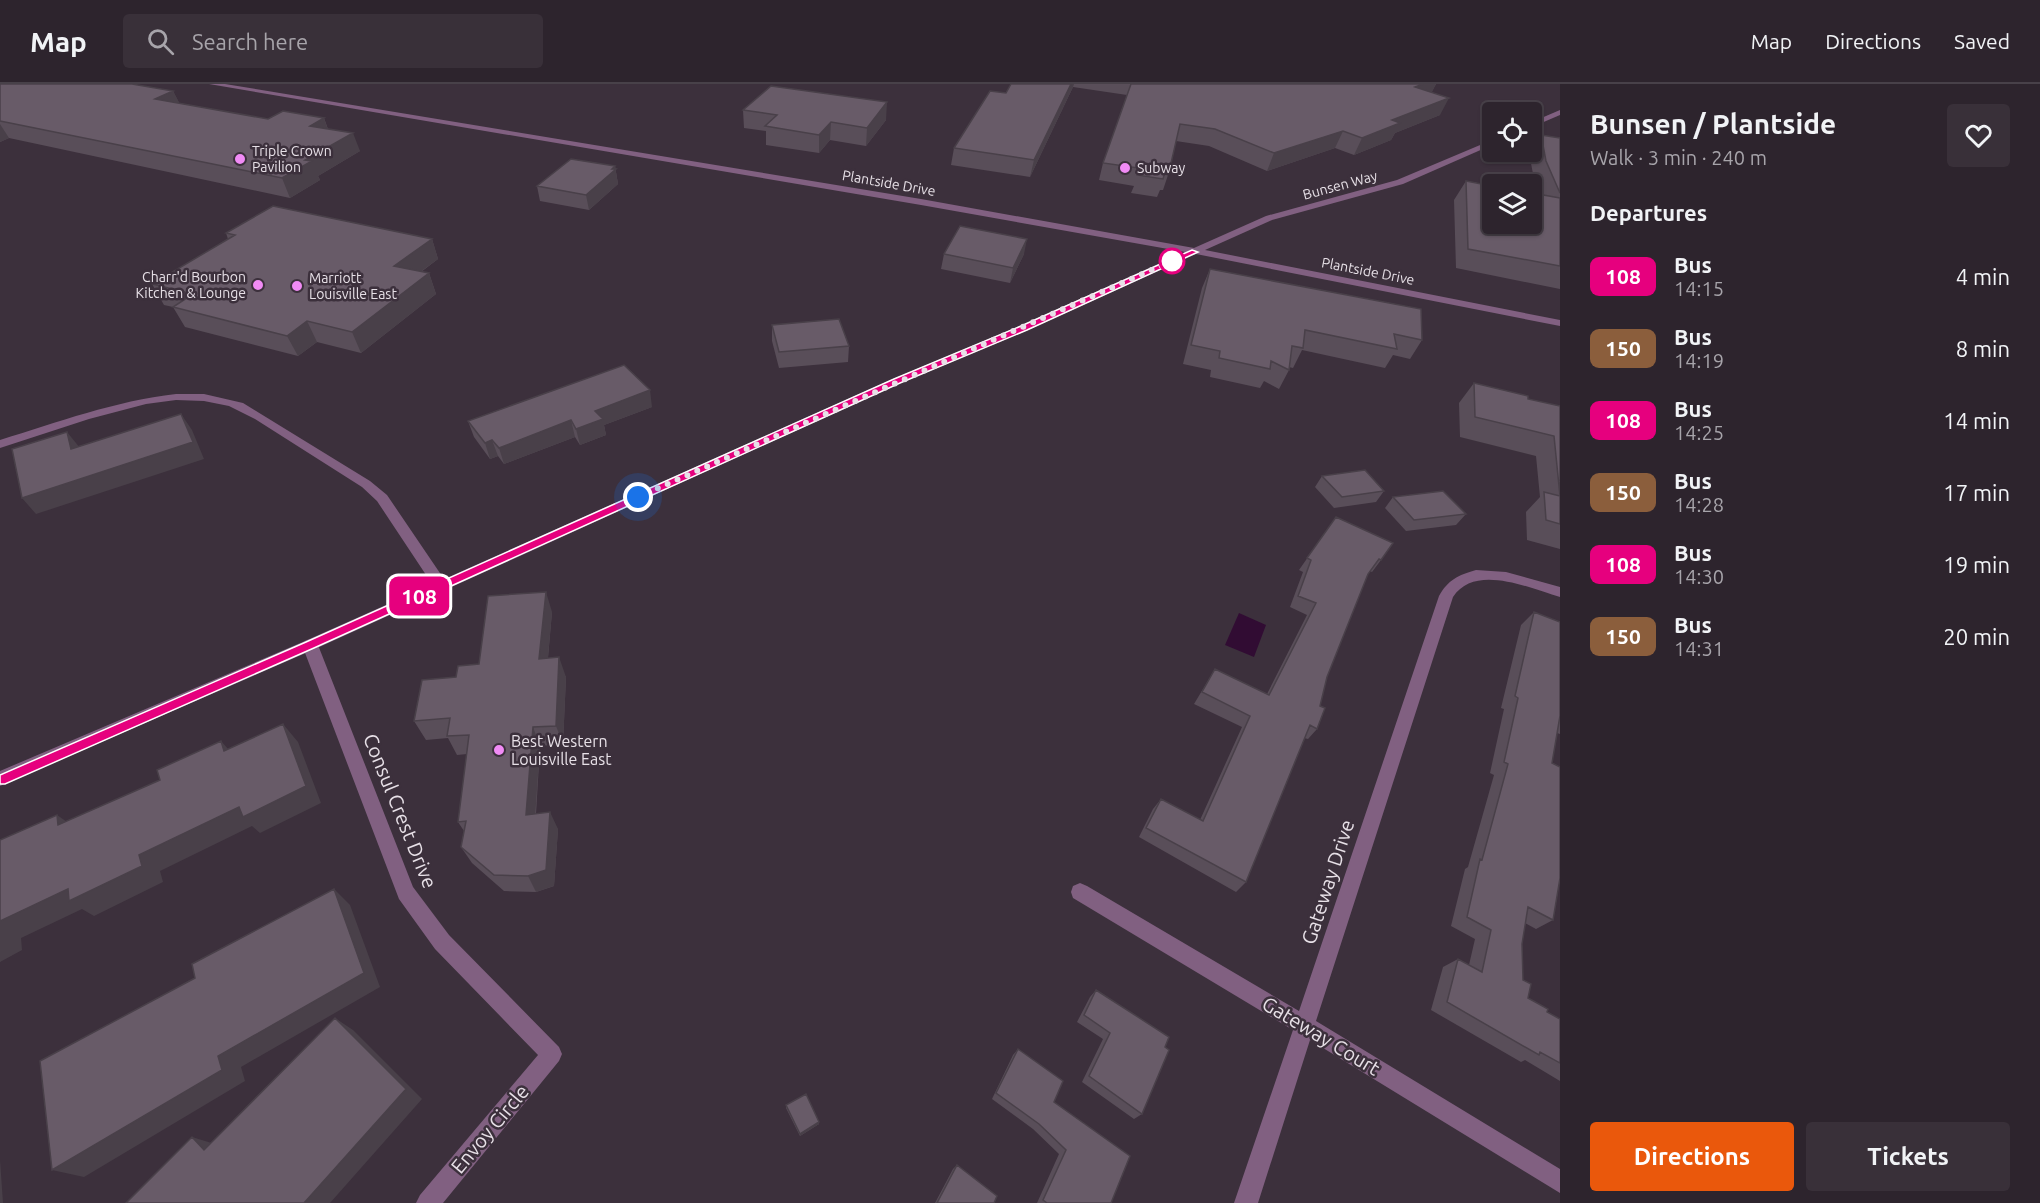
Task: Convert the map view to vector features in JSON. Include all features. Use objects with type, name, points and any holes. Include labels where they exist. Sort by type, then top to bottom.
[{"type":"street","name":"Plantside Drive","points":[[212,84],[921,202],[1195,252],[1560,323]]},
{"type":"street","points":[[1542,120],[1560,112]]},
{"type":"street","name":"Bunsen Way","points":[[0,780],[310,645],[897,381],[1024,328],[1269,218],[1400,182],[1482,146]]},
{"type":"street","points":[[0,444],[113,410],[159,400],[194,397],[235,404],[255,414],[366,484],[388,507],[441,586]]},
{"type":"street","name":"Gateway Drive","points":[[1246,1203],[1446,596],[1454,584],[1460,580],[1476,576],[1492,576],[1560,592]]},
{"type":"street","name":"Consul Crest Drive","points":[[310,645],[406,892],[442,942],[552,1054]]},
{"type":"street","name":"Gateway Court","points":[[1080,892],[1304,1025],[1560,1182]]},
{"type":"street","name":"Envoy Circle","points":[[428,1203],[552,1054]]},
{"type":"shaded area","points":[[1239,613],[1266,625],[1254,657],[1225,645]]},
{"type":"building","points":[[0,84],[132,84],[173,91],[155,99],[268,119],[283,111],[324,118],[310,126],[353,133],[305,160],[312,161],[282,178],[0,121]]},
{"type":"building","points":[[1011,84],[1071,84],[1034,160],[954,148],[990,91],[1006,93]]},
{"type":"building","points":[[1131,84],[1423,84],[1415,87],[1449,98],[1392,120],[1400,123],[1362,138],[1343,131],[1274,153],[1215,129],[1180,124],[1169,172],[1165,172],[1163,179],[1137,175],[1139,168],[1103,163]]},
{"type":"building","points":[[771,86],[887,102],[867,128],[831,122],[819,135],[765,126],[777,115],[743,110]]},
{"type":"building","points":[[1542,135],[1560,138],[1560,193],[1546,161]]},
{"type":"building","points":[[571,159],[615,166],[612,169],[616,169],[586,195],[537,186]]},
{"type":"building","points":[[1466,181],[1482,184],[1482,234],[1542,234],[1542,195],[1560,198],[1560,266],[1468,249]]},
{"type":"building","name":"Marriott Louisville East","points":[[273,206],[432,239],[394,266],[429,273],[352,332],[307,321],[287,336],[173,307],[193,294],[152,284],[235,235],[226,233]]},
{"type":"building","points":[[960,226],[1027,239],[1013,268],[944,254]]},
{"type":"building","points":[[1210,269],[1421,309],[1422,340],[1394,334],[1397,349],[1305,330],[1303,348],[1292,346],[1289,370],[1271,361],[1270,369],[1219,358],[1220,351],[1191,345]]},
{"type":"building","points":[[839,319],[849,346],[779,352],[772,325]]},
{"type":"building","points":[[624,365],[650,390],[595,411],[603,419],[576,429],[571,420],[499,448],[492,440],[485,443],[468,421]]},
{"type":"building","points":[[1474,383],[1560,406],[1560,496],[1554,436],[1475,417]]},
{"type":"building","points":[[181,414],[193,442],[22,498],[12,449],[67,432],[71,449]]},
{"type":"building","points":[[1365,470],[1384,491],[1342,497],[1322,476]]},
{"type":"building","points":[[1443,491],[1466,514],[1414,520],[1393,497]]},
{"type":"building","points":[[1544,492],[1560,496],[1560,524],[1546,520]]},
{"type":"building","points":[[1336,517],[1393,543],[1368,574],[1327,677],[1320,706],[1325,708],[1317,729],[1310,725],[1246,882],[1146,828],[1161,799],[1203,821],[1250,716],[1202,692],[1215,669],[1269,695],[1316,603],[1298,596],[1311,560],[1307,558]]},
{"type":"building","name":"Best Western Louisville East","points":[[546,592],[539,659],[559,657],[556,726],[533,727],[526,815],[550,812],[546,870],[528,876],[494,875],[461,847],[466,821],[458,822],[469,735],[447,736],[450,718],[414,721],[422,680],[456,677],[458,666],[479,664],[488,596]]},
{"type":"building","points":[[1534,612],[1560,622],[1560,716],[1552,763],[1560,767],[1560,878],[1553,920],[1528,907],[1522,944],[1523,980],[1531,984],[1528,998],[1560,1019],[1560,1063],[1540,1052],[1539,1055],[1447,1002],[1458,959],[1482,972],[1491,930],[1467,917],[1480,859],[1482,860],[1508,764],[1504,762],[1518,698],[1515,696]]},
{"type":"building","points":[[283,724],[306,786],[243,817],[239,807],[139,855],[142,866],[69,901],[68,889],[0,921],[0,840],[57,815],[58,825],[160,780],[157,770],[221,741],[224,751]]},
{"type":"building","points":[[334,889],[364,973],[218,1056],[222,1070],[52,1170],[40,1061],[195,978],[192,964]]},
{"type":"building","points":[[1096,990],[1169,1037],[1165,1047],[1169,1050],[1142,1114],[1089,1076],[1110,1033],[1084,1015]]},
{"type":"building","points":[[335,1018],[406,1089],[304,1203],[126,1203],[192,1137],[204,1150]]},
{"type":"building","points":[[1018,1049],[1063,1081],[1054,1102],[1130,1156],[1111,1203],[1047,1203],[1043,1200],[1066,1150],[1039,1124],[996,1093]]},
{"type":"building","points":[[806,1094],[819,1122],[800,1134],[786,1105]]},
{"type":"building","points":[[957,1165],[997,1196],[994,1203],[937,1203]]},
{"type":"bus line","name":"108","points":[[0,780],[310,645],[897,381],[1024,328],[1141,274],[1195,252]]},
{"type":"place","name":"Triple Crown Pavilion","points":[[240,159]]},
{"type":"place","name":"Subway","points":[[1125,168]]},
{"type":"place","name":"Charr'd Bourbon Kitchen & Lounge","points":[[258,285]]},
{"type":"place","name":"Marriott Louisville East","points":[[297,286]]},
{"type":"place","name":"Best Western Louisville East","points":[[499,750]]},
{"type":"route","points":[[638,497],[1172,261]]}]
